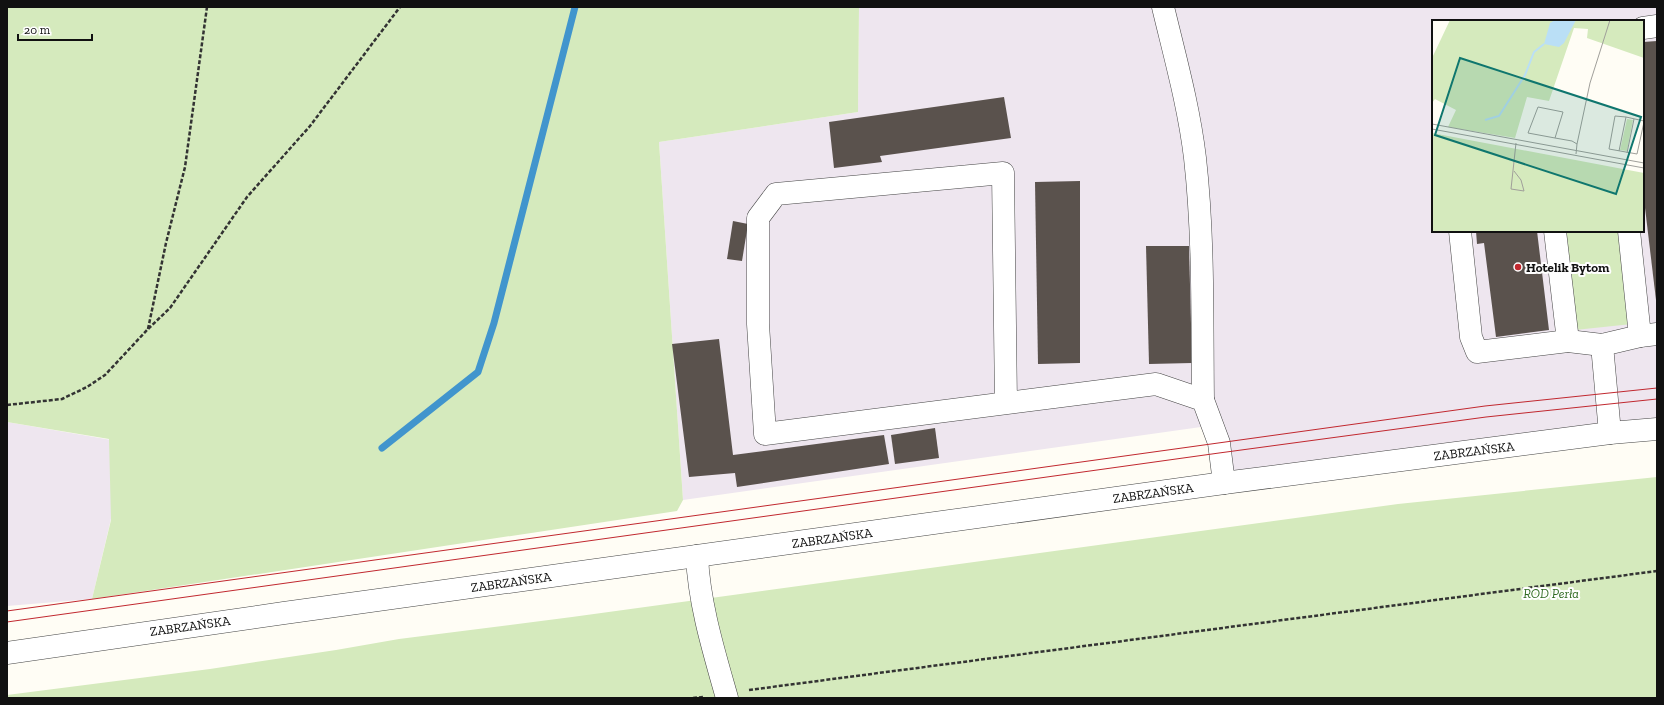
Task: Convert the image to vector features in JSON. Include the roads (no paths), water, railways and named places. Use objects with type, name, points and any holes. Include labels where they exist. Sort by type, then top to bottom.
[{"type":"street","points":[[1163,7],[1185,99],[1195,158],[1201,256],[1203,400],[1219,444],[1224,483]]},
{"type":"street","points":[[1644,28],[1657,26]]},
{"type":"street","points":[[1006,403],[1003,173],[776,194],[758,218],[758,324],[765,434],[1156,384],[1203,400]]},
{"type":"street","points":[[1460,232],[1471,337],[1477,352],[1568,341],[1602,344],[1648,335],[1629,232]]},
{"type":"street","points":[[1555,232],[1568,341]]},
{"type":"street","points":[[1602,344],[1610,433]]},
{"type":"street","name":"ZABRZAŃSKA","points":[[7,653],[1224,483],[1610,433],[1657,429]]},
{"type":"street","points":[[697,556],[698,578],[702,603],[726,696]]},
{"type":"waterway","points":[[382,448],[478,372],[494,323],[575,7]]},
{"type":"tram line","points":[[7,611],[1485,406],[1657,388]]},
{"type":"tram line","points":[[7,622],[1219,453],[1486,417],[1657,399]]},
{"type":"place","name":"Hotelik Bytom","points":[[1518,267]]},
{"type":"park label","name":"ROD Perła","points":[[1551,593]]}]
